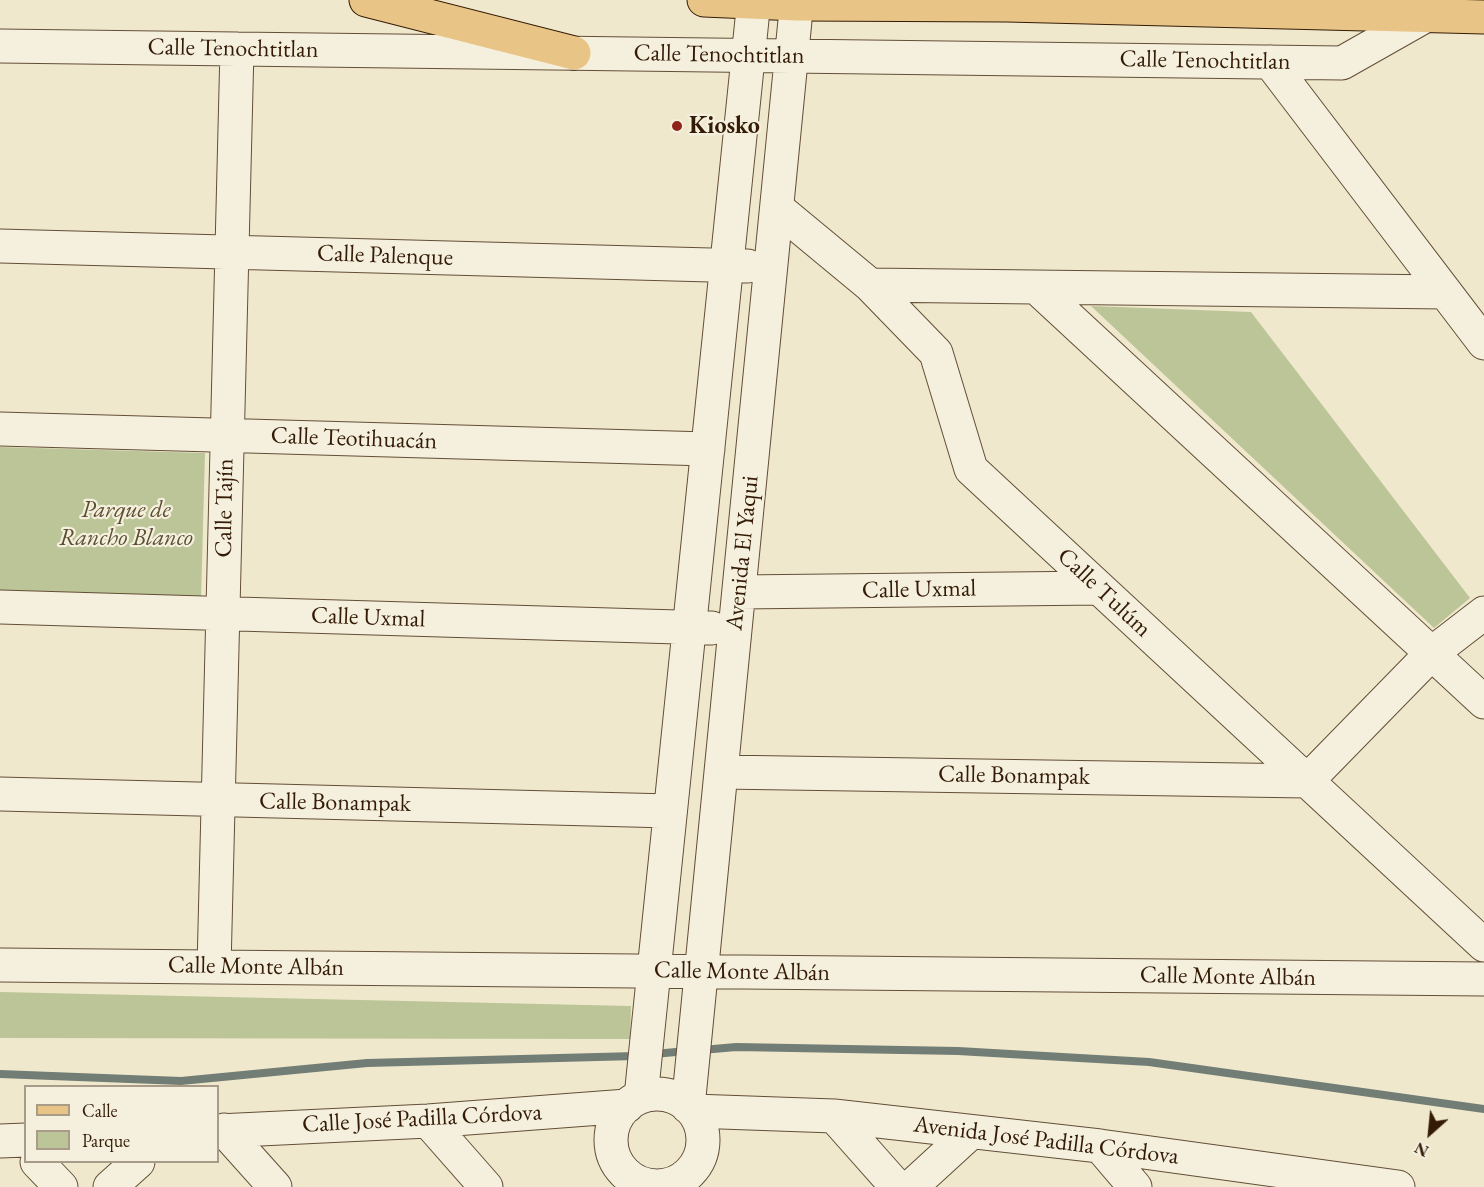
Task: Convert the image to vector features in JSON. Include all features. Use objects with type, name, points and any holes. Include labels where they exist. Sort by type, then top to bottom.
[{"type":"main road","points":[[366,0],[574,53]]},
{"type":"main road","points":[[704,0],[1007,4],[1484,17]]},
{"type":"street","name":"Avenida El Yaqui","points":[[637,1092],[647,1038],[754,1]]},
{"type":"street","name":"Avenida El Yaqui","points":[[690,1109],[695,1034],[797,2]]},
{"type":"street","name":"Calle Tenochtitlan","points":[[0,46],[1342,63],[1425,16]]},
{"type":"street","name":"Calle Tajín","points":[[214,967],[237,49]]},
{"type":"street","points":[[1270,62],[1484,343]]},
{"type":"street","name":"Calle Tulúm","points":[[777,208],[870,285],[936,353],[971,469],[1484,945]]},
{"type":"street","name":"Calle Palenque","points":[[0,246],[771,266]]},
{"type":"street","points":[[870,285],[1445,292]]},
{"type":"street","points":[[1037,288],[1484,702]]},
{"type":"street","name":"Calle Teotihuacán","points":[[0,429],[708,449]]},
{"type":"street","name":"Calle Uxmal","points":[[739,592],[1099,588]]},
{"type":"street","name":"Calle Uxmal","points":[[0,607],[735,629]]},
{"type":"street","points":[[1307,781],[1432,653],[1484,613]]},
{"type":"street","name":"Calle Bonampak","points":[[721,772],[1307,781]]},
{"type":"street","name":"Calle Bonampak","points":[[0,794],[670,812]]},
{"type":"street","name":"Calle Monte Albán","points":[[0,965],[1484,979]]},
{"type":"street","points":[[637,1092],[666,1095],[690,1109],[701,1125],[702,1149],[683,1184],[655,1186],[631,1178],[612,1178],[614,1157],[612,1129],[637,1092]]},
{"type":"street","name":"Calle José Padilla Córdova","points":[[221,1130],[428,1120],[637,1092]]},
{"type":"street","name":"Avenida José Padilla Córdova","points":[[690,1109],[834,1116],[1100,1146],[1313,1180],[1398,1187]]},
{"type":"street","points":[[834,1116],[897,1187]]},
{"type":"street","points":[[428,1120],[486,1187]]},
{"type":"street","points":[[221,1130],[275,1187]]},
{"type":"street","points":[[911,1187],[971,1132]]},
{"type":"street","points":[[1100,1146],[1135,1187]]},
{"type":"street","points":[[38,1163],[61,1187]]},
{"type":"street","points":[[110,1187],[136,1163]]},
{"type":"green space","points":[[1091,306],[1251,312],[1470,598],[1434,628]]},
{"type":"green space","name":"Parque de Rancho Blanco","points":[[0,447],[205,453],[201,599],[0,593]]},
{"type":"green space","points":[[0,992],[631,1006],[630,1039],[0,1038]]},
{"type":"waterway","points":[[702,1050],[736,1047],[958,1051],[1149,1062],[1484,1109]]},
{"type":"waterway","points":[[654,1054],[687,1051]]},
{"type":"waterway","points":[[0,1074],[181,1081],[367,1063],[636,1056]]},
{"type":"place","name":"Kiosko","points":[[677,126]]}]
